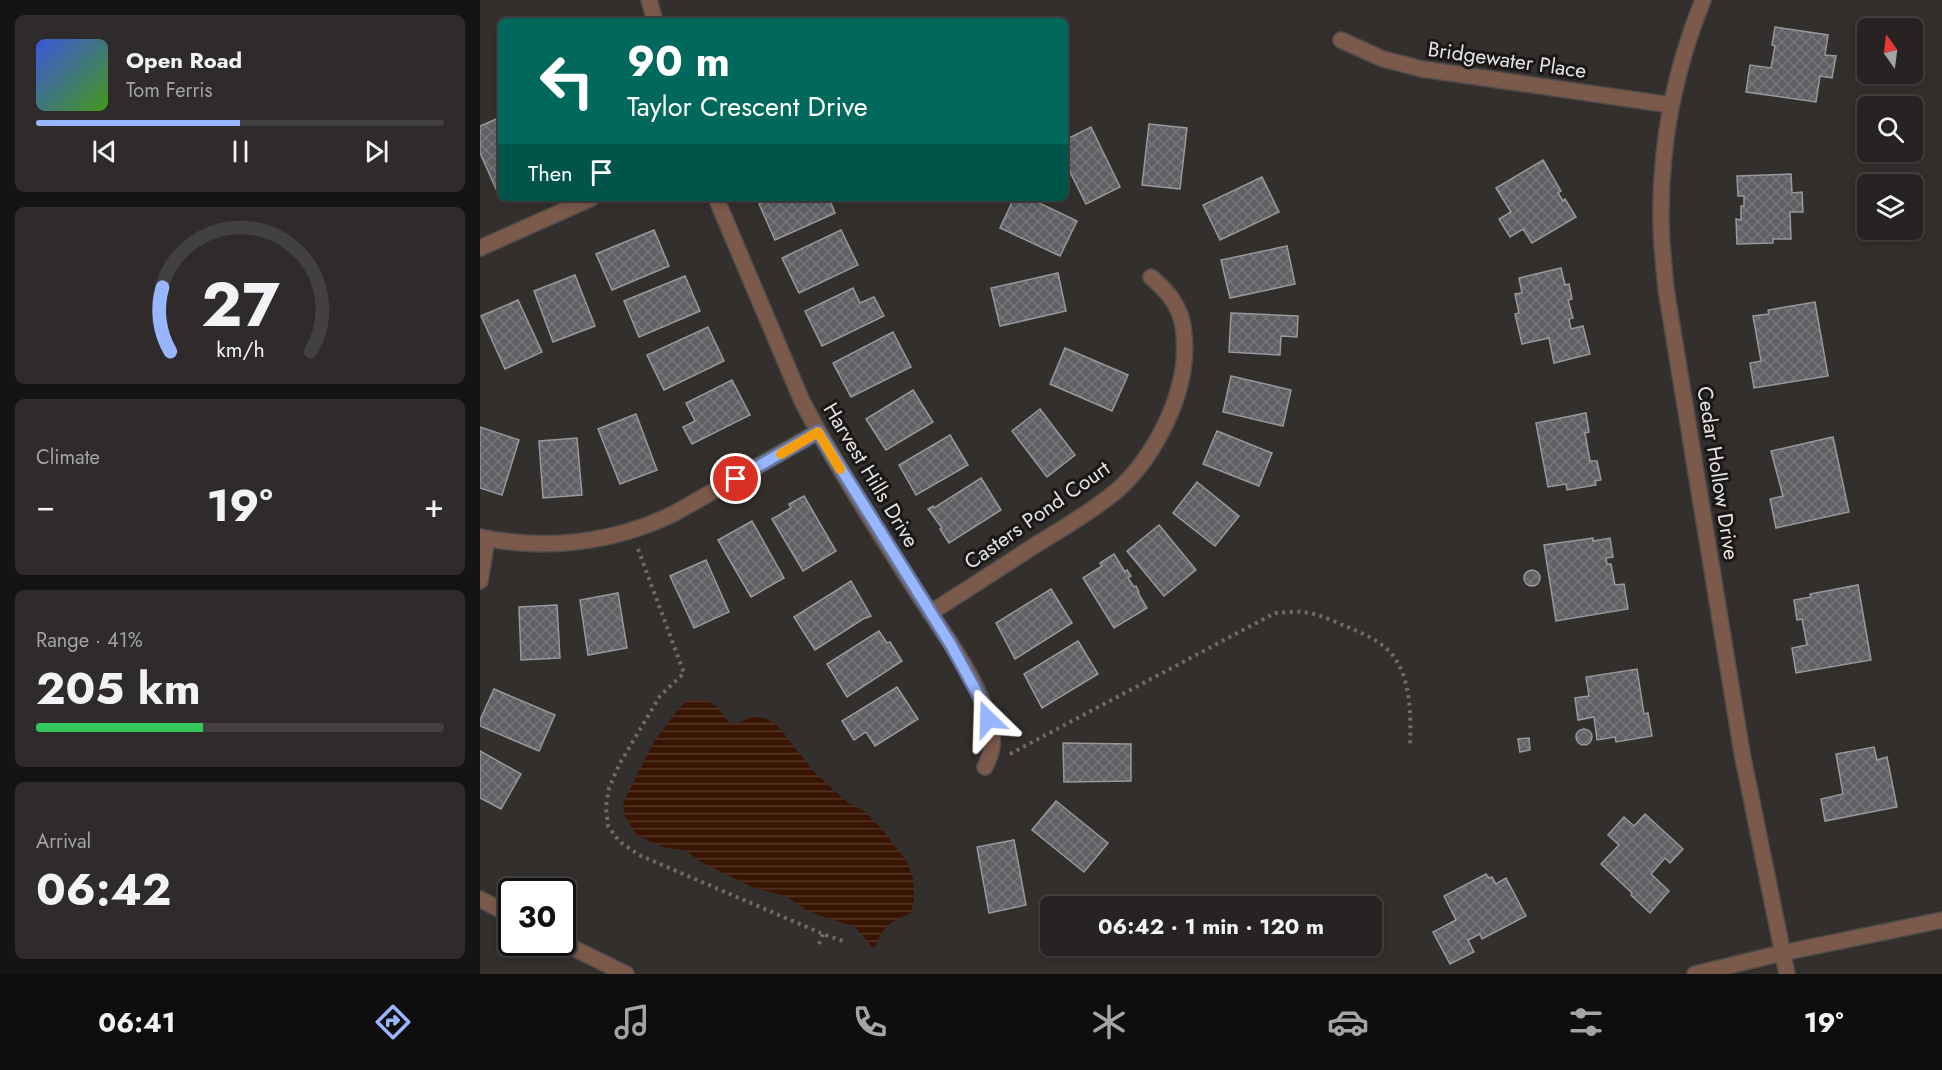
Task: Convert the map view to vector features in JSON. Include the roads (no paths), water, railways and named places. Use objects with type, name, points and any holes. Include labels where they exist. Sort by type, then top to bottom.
[{"type":"street","points":[[649,0],[654,18]]},
{"type":"street","name":"Cedar Hollow Drive","points":[[1703,0],[1692,27],[1671,105],[1663,161],[1661,220],[1666,289],[1742,753],[1787,974]]},
{"type":"street","name":"Bridgewater Place","points":[[1341,40],[1383,59],[1422,69],[1671,105]]},
{"type":"street","points":[[480,248],[585,201]]},
{"type":"street","name":"Harvest Hills Drive","points":[[717,201],[802,401],[818,432],[930,612],[981,700],[993,738],[991,756],[985,767]]},
{"type":"street","name":"Casters Pond Court","points":[[930,612],[1115,492],[1154,445],[1169,418],[1177,393],[1183,369],[1185,344],[1180,311],[1171,297],[1151,278]]},
{"type":"street","points":[[480,581],[483,538],[550,544],[585,541],[632,531],[682,510],[818,432]]},
{"type":"street","points":[[480,900],[498,909]]},
{"type":"street","points":[[1695,974],[1782,953],[1942,920]]},
{"type":"street","points":[[576,949],[626,974]]}]
